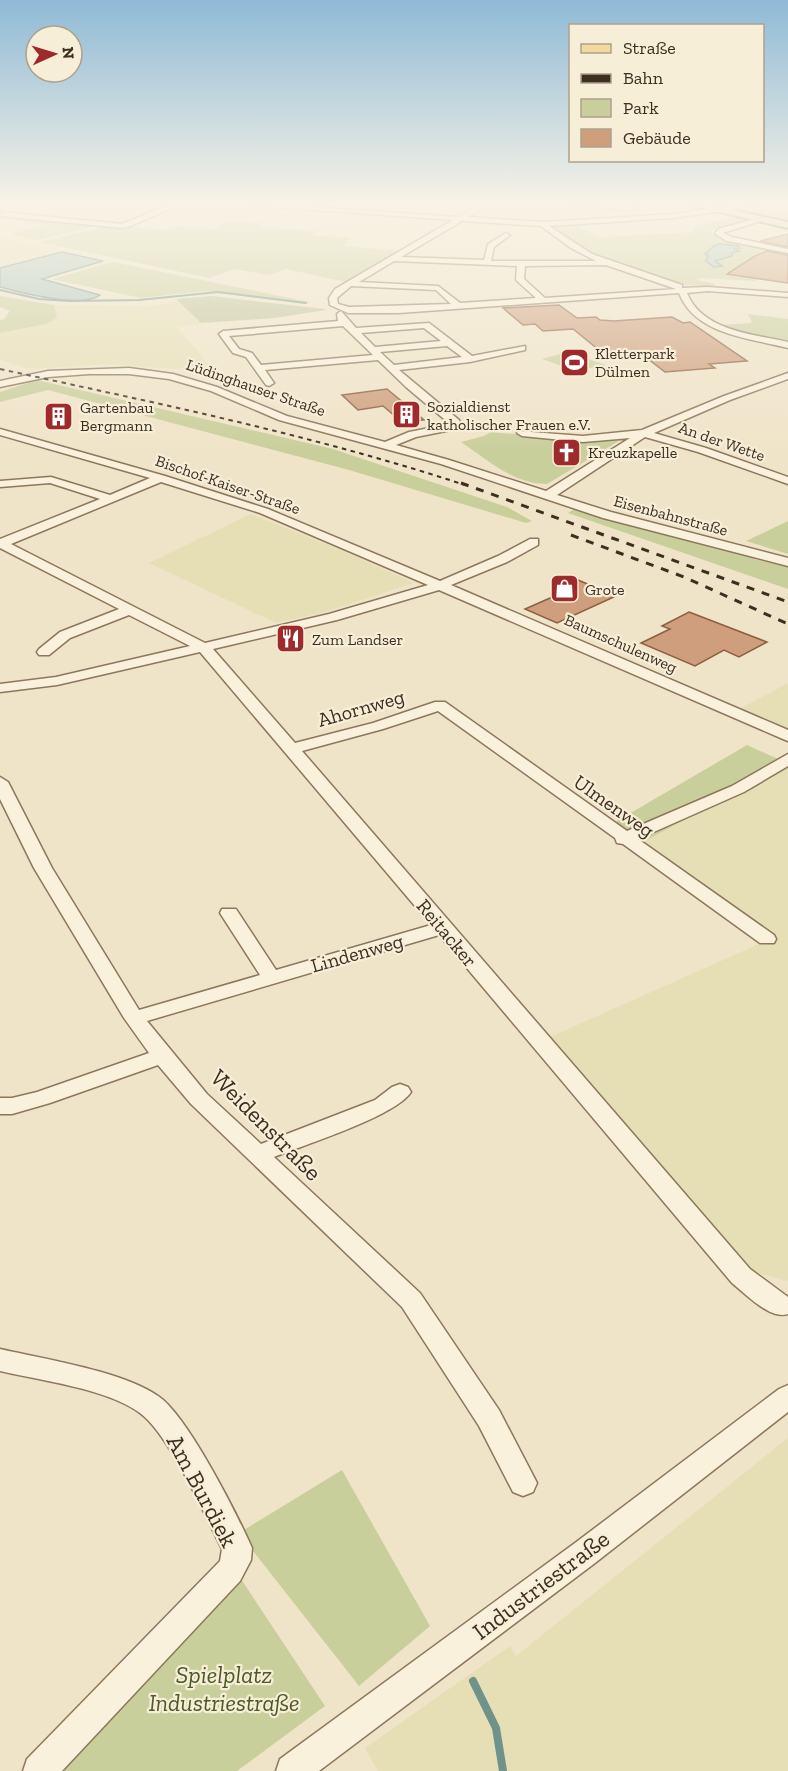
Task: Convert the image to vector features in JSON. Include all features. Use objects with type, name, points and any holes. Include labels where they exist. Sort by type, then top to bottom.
[{"type":"street","points":[[344,288],[333,298],[334,305],[345,309],[399,310],[682,290],[721,289],[788,294]]},
{"type":"street","points":[[430,288],[438,288],[458,306]]},
{"type":"street","points":[[529,288],[543,300]]},
{"type":"street","points":[[682,290],[683,296],[696,314],[708,323],[788,345]]},
{"type":"street","points":[[345,309],[341,314],[341,319],[429,403],[455,422],[456,426],[413,434],[386,446]]},
{"type":"street","points":[[269,383],[249,355],[236,351],[223,334],[345,323]]},
{"type":"street","points":[[354,331],[426,325],[470,358]]},
{"type":"street","points":[[284,328],[292,337]]},
{"type":"street","points":[[259,368],[319,363],[449,343]]},
{"type":"street","points":[[392,368],[470,358],[522,348]]},
{"type":"street","points":[[310,353],[319,363]]},
{"type":"street","name":"Lüdinghauser Straße","points":[[0,384],[48,374],[89,371],[155,374],[199,384],[283,418],[445,462],[547,495]]},
{"type":"street","points":[[547,495],[644,433],[727,398],[788,376]]},
{"type":"street","name":"Bischof-Kaiser-Straße","points":[[0,432],[161,478],[264,511],[439,585]]},
{"type":"street","points":[[522,433],[583,439],[644,433]]},
{"type":"street","name":"An der Wette","points":[[644,433],[718,455],[788,481]]},
{"type":"street","points":[[0,544],[161,478]]},
{"type":"street","points":[[0,484],[51,480],[109,498]]},
{"type":"street","name":"Eisenbahnstraße","points":[[547,495],[677,535],[788,562]]},
{"type":"street","points":[[0,687],[57,681],[293,628],[439,585],[534,542]]},
{"type":"street","name":"Reitacker","points":[[0,544],[203,648],[293,748],[442,928],[741,1276],[782,1306]]},
{"type":"street","name":"Baumschulenweg","points":[[439,585],[788,736]]},
{"type":"street","points":[[44,652],[65,635],[129,610]]},
{"type":"street","name":"Ahornweg","points":[[293,748],[378,726],[440,705]]},
{"type":"street","name":"Ulmenweg","points":[[440,705],[623,839],[767,939]]},
{"type":"street","points":[[623,839],[738,789],[788,759]]},
{"type":"street","name":"Weidenstraße","points":[[0,783],[43,868],[134,1018],[162,1056],[199,1099],[411,1300],[489,1418],[523,1483]]},
{"type":"street","points":[[229,913],[272,978]]},
{"type":"street","name":"Lindenweg","points":[[134,1018],[442,928]]},
{"type":"street","points":[[0,1106],[12,1106],[42,1098],[162,1056]]},
{"type":"street","points":[[257,1155],[383,1105],[400,1092]]},
{"type":"street","name":"Am Burdiek","points":[[0,1360],[125,1392],[151,1405],[171,1429],[237,1548],[236,1560],[230,1571],[39,1771]]},
{"type":"street","name":"Industriestraße","points":[[292,1771],[585,1553],[788,1397]]},
{"type":"shaded area","points":[[177,301],[202,324],[177,327],[209,365],[176,369],[107,364],[31,369],[0,360],[0,333],[46,324],[57,318],[54,305],[153,306]]},
{"type":"shaded area","points":[[251,514],[414,583],[325,612],[276,623],[149,563]]},
{"type":"shaded area","points":[[788,683],[788,730],[738,710]]},
{"type":"shaded area","points":[[788,762],[788,1281],[758,1273],[749,1266],[548,1038],[768,940],[638,845]]},
{"type":"shaded area","points":[[788,1438],[788,1771],[378,1771],[365,1748],[510,1646],[516,1656]]},
{"type":"green space","points":[[93,288],[239,288],[310,302],[305,304],[205,291],[141,298]]},
{"type":"green space","points":[[0,296],[54,305],[57,318],[46,324],[0,333],[0,320],[4,319],[10,311],[0,307]]},
{"type":"green space","points":[[211,296],[326,310],[275,318],[201,323],[176,299]]},
{"type":"green space","points":[[748,314],[788,319],[788,340],[779,341],[718,325],[752,323]]},
{"type":"green space","name":"Kletterpark Dülmen","points":[[568,352],[606,365],[576,371],[542,359]]},
{"type":"green space","points":[[37,380],[333,449],[507,507],[532,521],[526,523],[349,470],[48,390],[0,402],[0,392]]},
{"type":"green space","points":[[491,432],[566,439],[629,435],[547,484],[523,480],[512,475],[461,442]]},
{"type":"green space","points":[[579,506],[755,554],[754,559],[788,567],[788,589],[568,513]]},
{"type":"green space","points":[[788,521],[788,554],[746,541]]},
{"type":"green space","points":[[747,745],[787,763],[638,845],[610,825]]},
{"type":"green space","points":[[342,1470],[430,1626],[359,1686],[239,1533]]},
{"type":"green space","name":"Spielplatz Industriestraße","points":[[235,1570],[325,1706],[237,1771],[46,1771]]},
{"type":"water","points":[[3,288],[73,288],[100,295],[91,299],[79,300],[36,296]]},
{"type":"building","points":[[559,305],[577,318],[596,317],[600,320],[614,321],[672,317],[683,323],[690,322],[747,361],[709,364],[715,368],[665,372],[648,359],[617,356],[611,351],[599,350],[573,329],[543,331],[535,324],[523,325],[503,308]]},
{"type":"building","points":[[387,389],[424,420],[402,422],[383,406],[358,410],[342,395]]},
{"type":"building","points":[[578,580],[616,596],[557,623],[525,609],[566,591],[560,589]]},
{"type":"building","points":[[689,612],[767,642],[739,657],[724,650],[695,666],[641,643],[670,629],[662,626]]},
{"type":"waterway","points":[[0,290],[39,299],[69,301],[139,300],[218,292],[306,303]]},
{"type":"waterway","points":[[473,1681],[496,1728],[503,1771]]},
{"type":"railway","points":[[0,369],[292,435],[465,485]]},
{"type":"railway","points":[[461,483],[788,602]]},
{"type":"railway","points":[[571,535],[684,577],[788,624]]},
{"type":"place","name":"Kletterpark Dülmen","points":[[574,362]]},
{"type":"place","name":"Sozialdienst katholischer Frauen e.V.","points":[[406,415]]},
{"type":"place","name":"Gartenbau Bergmann","points":[[59,416]]},
{"type":"place","name":"Kreuzkapelle","points":[[567,452]]},
{"type":"place","name":"Grote","points":[[564,589]]},
{"type":"place","name":"Zum Landser","points":[[291,639]]}]
